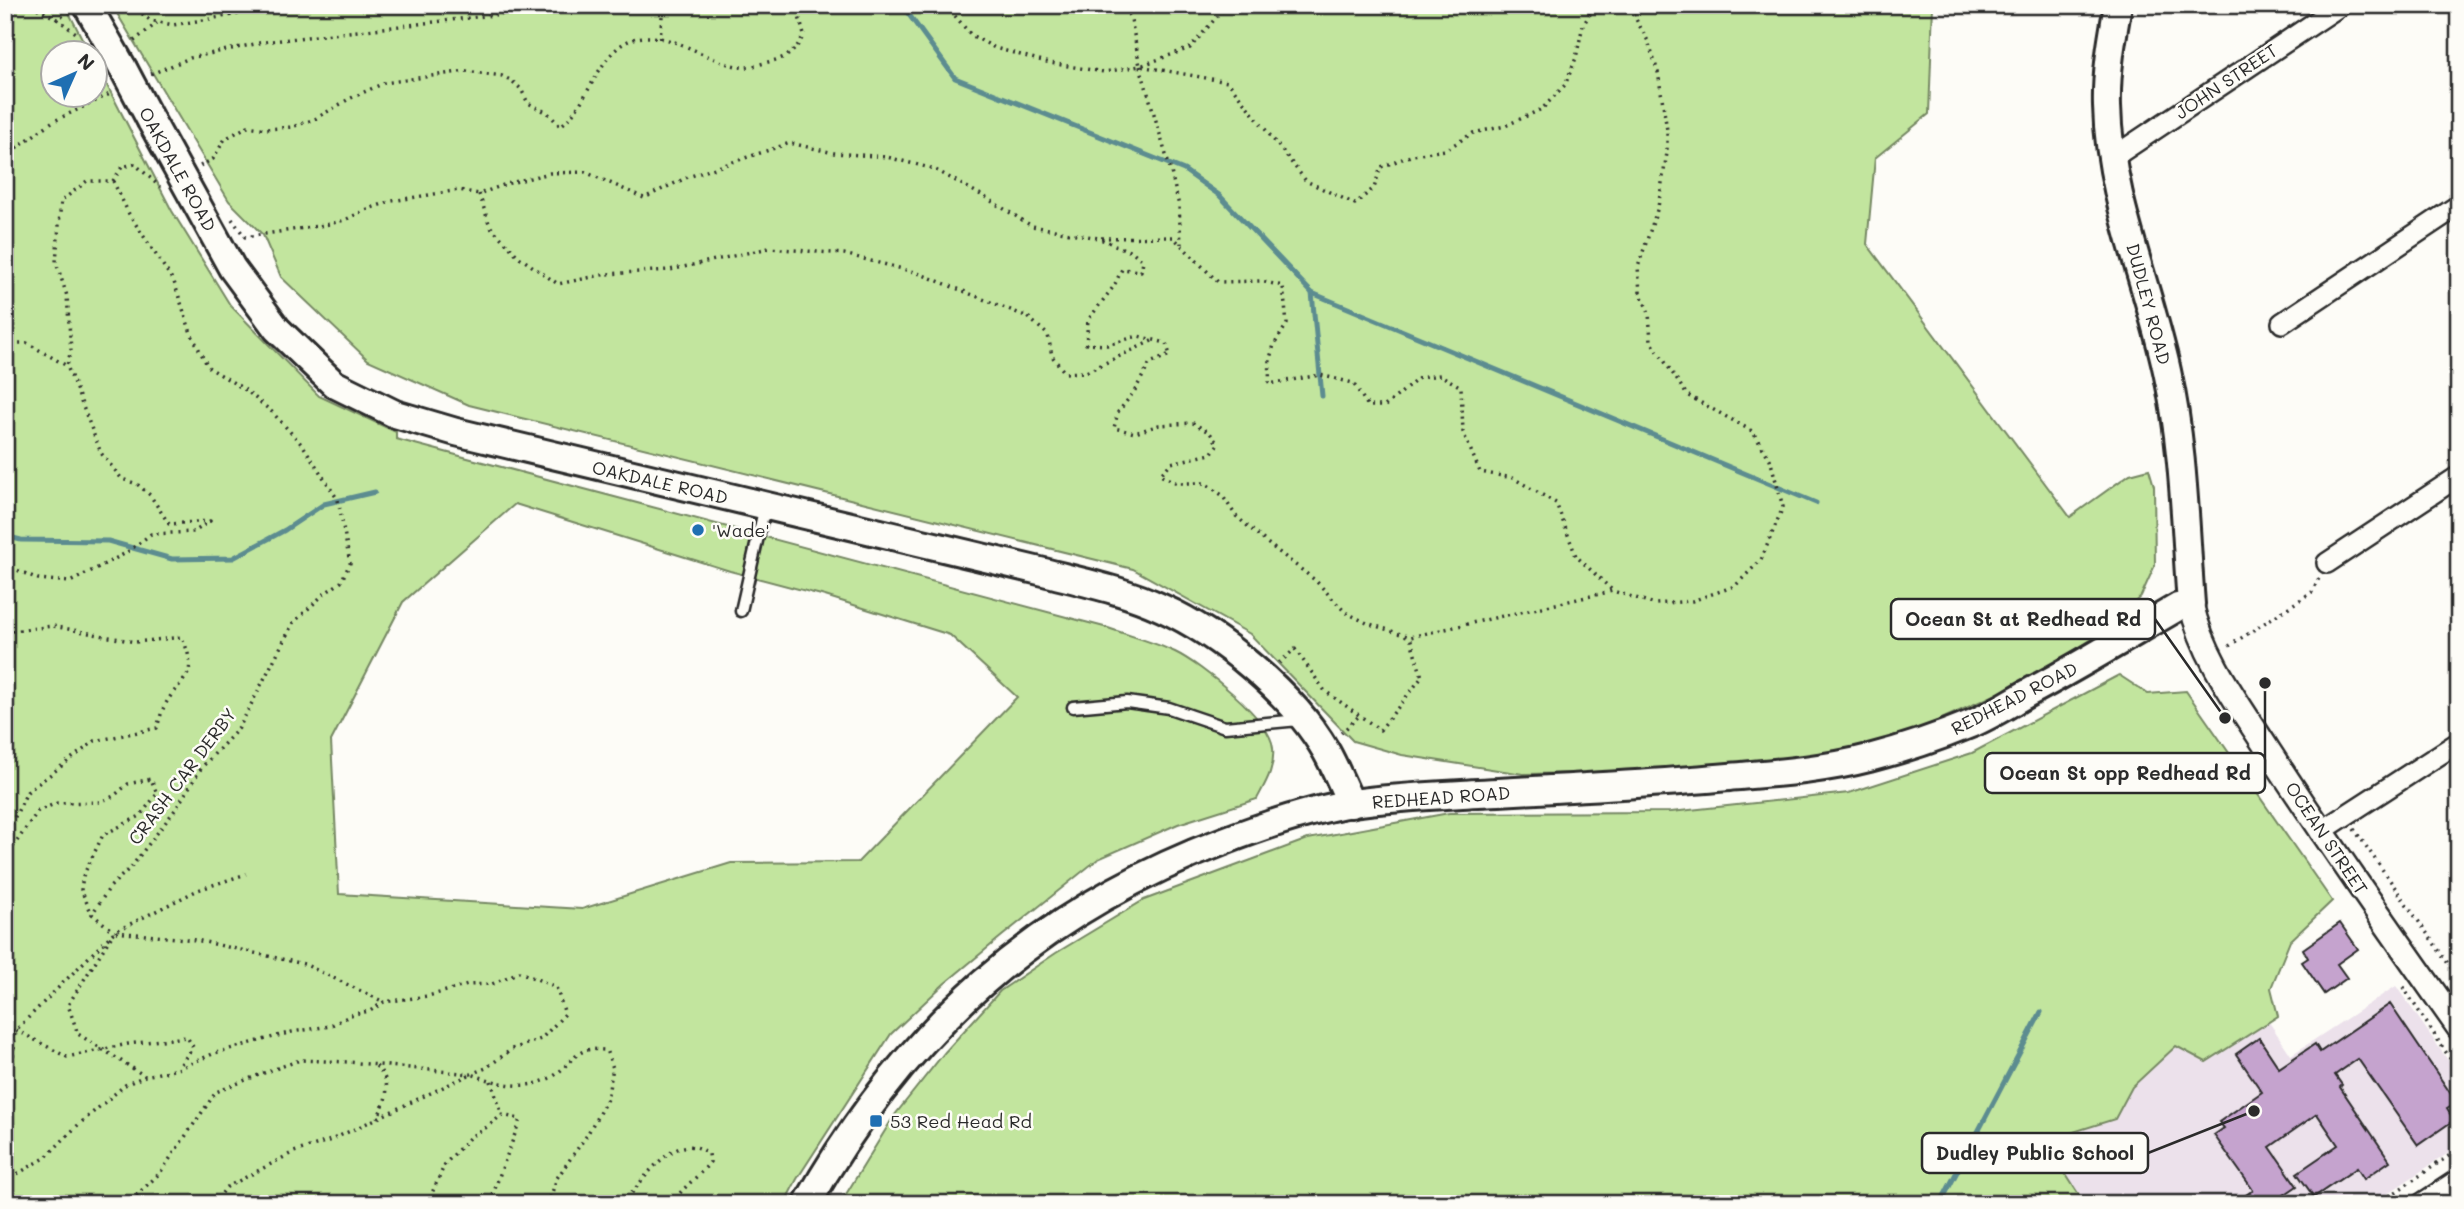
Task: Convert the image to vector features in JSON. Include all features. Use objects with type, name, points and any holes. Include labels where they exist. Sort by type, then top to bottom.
[{"type":"main road","name":"DUDLEY ROAD","points":[[2118,5],[2108,59],[2107,107],[2112,158],[2167,369],[2179,433],[2191,604]]},
{"type":"main road","name":"OAKDALE ROAD","points":[[78,9],[130,69],[151,121],[232,268],[276,329],[334,384],[395,414],[456,432],[1044,572],[1102,587],[1162,607],[1217,640],[1263,677],[1303,719],[1325,749],[1351,804]]},
{"type":"main road","name":"REDHEAD ROAD","points":[[807,1204],[871,1103],[916,1048],[960,1003],[1016,953],[1084,907],[1169,862],[1257,828],[1351,804],[1459,794],[1649,784],[1807,770],[1866,759],[1975,722],[2178,607],[2191,604]]},
{"type":"street","name":"JOHN STREET","points":[[2112,158],[2341,5]]},
{"type":"street","points":[[2282,323],[2459,205]]},
{"type":"street","points":[[2327,564],[2459,476]]},
{"type":"street","name":"OCEAN STREET","points":[[2191,604],[2197,632],[2214,665],[2320,832],[2459,1028]]},
{"type":"street","points":[[2320,832],[2459,742]]},
{"type":"street","points":[[2421,1204],[2459,1179]]},
{"type":"lane","points":[[741,611],[765,506]]},
{"type":"lane","points":[[1073,707],[1127,702],[1169,708],[1225,727],[1303,719]]},
{"type":"path","points":[[31,5],[57,19],[78,9]]},
{"type":"path","points":[[131,5],[142,16],[157,23],[173,25],[293,5]]},
{"type":"path","points":[[5,156],[130,69],[264,42],[579,5]]},
{"type":"path","points":[[660,39],[663,5]]},
{"type":"path","points":[[198,167],[213,159],[225,139],[248,125],[267,129],[292,127],[316,119],[349,99],[384,83],[466,71],[502,76],[512,81],[521,89],[528,103],[548,113],[560,126],[570,119],[596,75],[620,44],[644,37],[660,39],[743,68],[778,60],[794,53],[804,35],[796,5]]},
{"type":"path","points":[[946,5],[971,35],[995,48],[1050,63],[1104,72],[1140,66],[1190,48],[1227,5]]},
{"type":"path","points":[[1123,5],[1131,19],[1140,66],[1171,172],[1179,206],[1181,244]]},
{"type":"path","points":[[1140,66],[1228,82],[1306,181],[1355,204],[1374,188],[1381,167],[1413,156],[1445,150],[1474,133],[1505,126],[1542,109],[1565,85],[1576,58],[1583,25],[1596,5]]},
{"type":"path","points":[[245,237],[325,225],[392,201],[459,190],[479,194],[550,173],[585,172],[644,198],[688,177],[790,143],[834,153],[887,157],[934,169],[983,195],[1032,226],[1098,238],[1173,237],[1219,282],[1261,281],[1283,286],[1287,324],[1274,345],[1270,358],[1269,384],[1320,375],[1353,383],[1368,406],[1385,406],[1419,378],[1440,374],[1461,387],[1462,432],[1480,472],[1513,478],[1556,503],[1576,556],[1613,591],[1655,604],[1692,601],[1735,586],[1761,560],[1783,507],[1770,459],[1752,430],[1687,395],[1651,341],[1649,313],[1640,292],[1638,267],[1658,207],[1667,152],[1667,130],[1655,62],[1648,41],[1628,5]]},
{"type":"path","points":[[130,69],[157,23]]},
{"type":"path","points":[[5,565],[38,579],[70,582],[126,553],[151,534],[194,532],[211,521],[169,524],[150,495],[137,484],[122,479],[102,453],[67,366],[71,349],[67,296],[56,262],[61,201],[87,181],[113,181],[122,167],[135,164],[165,191]]},
{"type":"path","name":"CRASH CAR DERBY","points":[[92,914],[110,887],[131,867],[175,810],[202,767],[239,728],[293,623],[341,582],[350,563],[338,500],[304,447],[272,412],[247,391],[208,367],[191,333],[174,282],[129,214],[113,181]]},
{"type":"path","points":[[479,194],[490,226],[519,257],[558,284],[607,274],[670,270],[769,248],[844,254],[918,273],[1028,317],[1048,335],[1052,356],[1065,373],[1086,372],[1154,340]]},
{"type":"path","points":[[1098,238],[1134,253],[1143,261],[1141,271],[1122,269],[1114,286],[1088,320],[1086,344],[1107,345],[1138,336],[1166,343],[1170,355],[1150,363],[1134,392],[1118,412],[1114,429],[1135,433],[1159,425],[1193,423],[1210,433],[1218,444],[1211,454],[1171,463],[1160,475],[1177,483],[1205,483],[1222,495],[1236,516],[1316,581],[1345,612],[1367,623],[1410,637],[1613,591]]},
{"type":"path","points":[[5,355],[12,343],[27,343],[67,366]]},
{"type":"path","points":[[2229,646],[2312,592],[2327,564]]},
{"type":"path","points":[[5,632],[53,626],[135,642],[182,637],[191,657],[187,678],[165,705],[157,728],[95,741],[27,792],[12,824],[5,873]]},
{"type":"path","points":[[1295,649],[1325,691],[1380,730],[1422,677],[1410,637]]},
{"type":"path","points":[[8,854],[38,811],[57,803],[100,803],[128,784],[151,779],[157,794],[140,816],[103,835],[83,876],[81,890],[92,914],[114,932],[196,940],[304,964],[384,1002]]},
{"type":"path","points":[[2345,816],[2459,979]]},
{"type":"path","points":[[5,1055],[16,1030],[114,932],[198,890],[246,874]]},
{"type":"path","points":[[114,932],[68,1005],[78,1034],[145,1076]]},
{"type":"path","points":[[5,1181],[45,1158],[125,1085],[145,1076],[178,1069],[215,1053],[292,1032],[330,1026],[353,1014],[370,1011],[384,1002],[428,996],[468,985],[492,984],[519,972],[556,987],[565,1014],[541,1039],[512,1049],[486,1068],[331,1140],[295,1152],[227,1187],[213,1204]]},
{"type":"path","points":[[2397,979],[2459,1072]]},
{"type":"path","points":[[5,1090],[12,1067],[16,1030]]},
{"type":"path","points":[[5,1032],[16,1030],[66,1057],[187,1037],[193,1047],[178,1069]]},
{"type":"path","points":[[127,1204],[160,1173],[216,1092],[300,1060],[471,1074],[516,1086],[530,1085],[551,1078],[585,1050],[606,1050],[613,1068],[607,1099],[587,1135],[557,1178],[548,1204]]},
{"type":"path","points":[[374,1065],[383,1073],[388,1087],[386,1101],[377,1118]]},
{"type":"path","points":[[491,1080],[502,1115]]},
{"type":"path","points":[[427,1204],[444,1164],[470,1137],[502,1115],[520,1119],[502,1165],[491,1204]]},
{"type":"path","points":[[623,1204],[664,1156],[678,1149],[694,1146],[703,1149],[709,1154],[710,1162],[672,1204]]},
{"type":"path","points":[[2378,1204],[2459,1149]]},
{"type":"shaded area","points":[[2241,980],[2291,1055],[2396,986],[2459,1076],[2459,1146],[2372,1204],[1912,1204]]},
{"type":"green space","points":[[5,5],[65,5],[82,38],[38,38],[38,108],[108,108],[108,87],[172,211],[230,305],[319,396],[396,432],[396,439],[1108,628],[1150,642],[1186,658],[1233,694],[1260,722],[1273,748],[1273,762],[1257,799],[1178,824],[1098,859],[944,984],[891,1034],[797,1179],[784,1204],[5,1204]],"holes":[[[515,504],[730,571],[825,596],[950,635],[1017,697],[858,862],[731,863],[582,909],[339,894],[331,741],[403,602]]]},
{"type":"green space","points":[[112,5],[1933,5],[1929,114],[1875,158],[1867,244],[2070,517],[2130,474],[2149,469],[2154,486],[2155,565],[2141,596],[2106,630],[2030,679],[1924,727],[1808,763],[1647,772],[1523,774],[1402,755],[1353,741],[1250,634],[1133,569],[469,405],[368,360],[281,277],[263,235],[229,201]]},
{"type":"green space","points":[[2119,675],[2148,694],[2186,691],[2332,901],[2290,941],[2271,988],[2278,1016],[2206,1062],[2176,1046],[2132,1087],[2115,1119],[2070,1133],[2063,1170],[2083,1201],[2079,1204],[840,1204],[894,1116],[945,1052],[1000,991],[1056,953],[1144,900],[1308,839],[1449,813],[1671,812],[1849,793],[1972,753]]},
{"type":"building","points":[[2340,923],[2358,949],[2337,964],[2347,978],[2324,994],[2302,962],[2308,958],[2303,949]]},
{"type":"building","points":[[2390,1004],[2457,1103],[2447,1109],[2454,1120],[2418,1145],[2358,1059],[2335,1075],[2342,1085],[2340,1087],[2390,1161],[2364,1179],[2357,1168],[2314,1197],[2297,1173],[2338,1145],[2317,1114],[2270,1147],[2297,1186],[2271,1204],[2233,1204],[2253,1190],[2214,1135],[2224,1128],[2219,1122],[2262,1092],[2236,1054],[2259,1038],[2279,1068],[2315,1044],[2320,1052]]},
{"type":"waterway","points":[[902,5],[955,78],[1184,170],[1219,195],[1312,293],[1816,503]]},
{"type":"waterway","points":[[1312,293],[1322,396]]},
{"type":"waterway","points":[[5,536],[21,540],[108,541],[172,559],[233,558],[285,530],[324,504],[375,492]]},
{"type":"waterway","points":[[1940,1204],[2041,1012]]},
{"type":"place","name":"'Wade'","points":[[698,530]]},
{"type":"place","name":"Ocean St opp Redhead Rd","points":[[2265,683]]},
{"type":"place","name":"Ocean St at Redhead Rd","points":[[2225,718]]},
{"type":"place","name":"Dudley Public School","points":[[2254,1111]]},
{"type":"place","name":"53 Red Head Rd","points":[[876,1121]]}]
